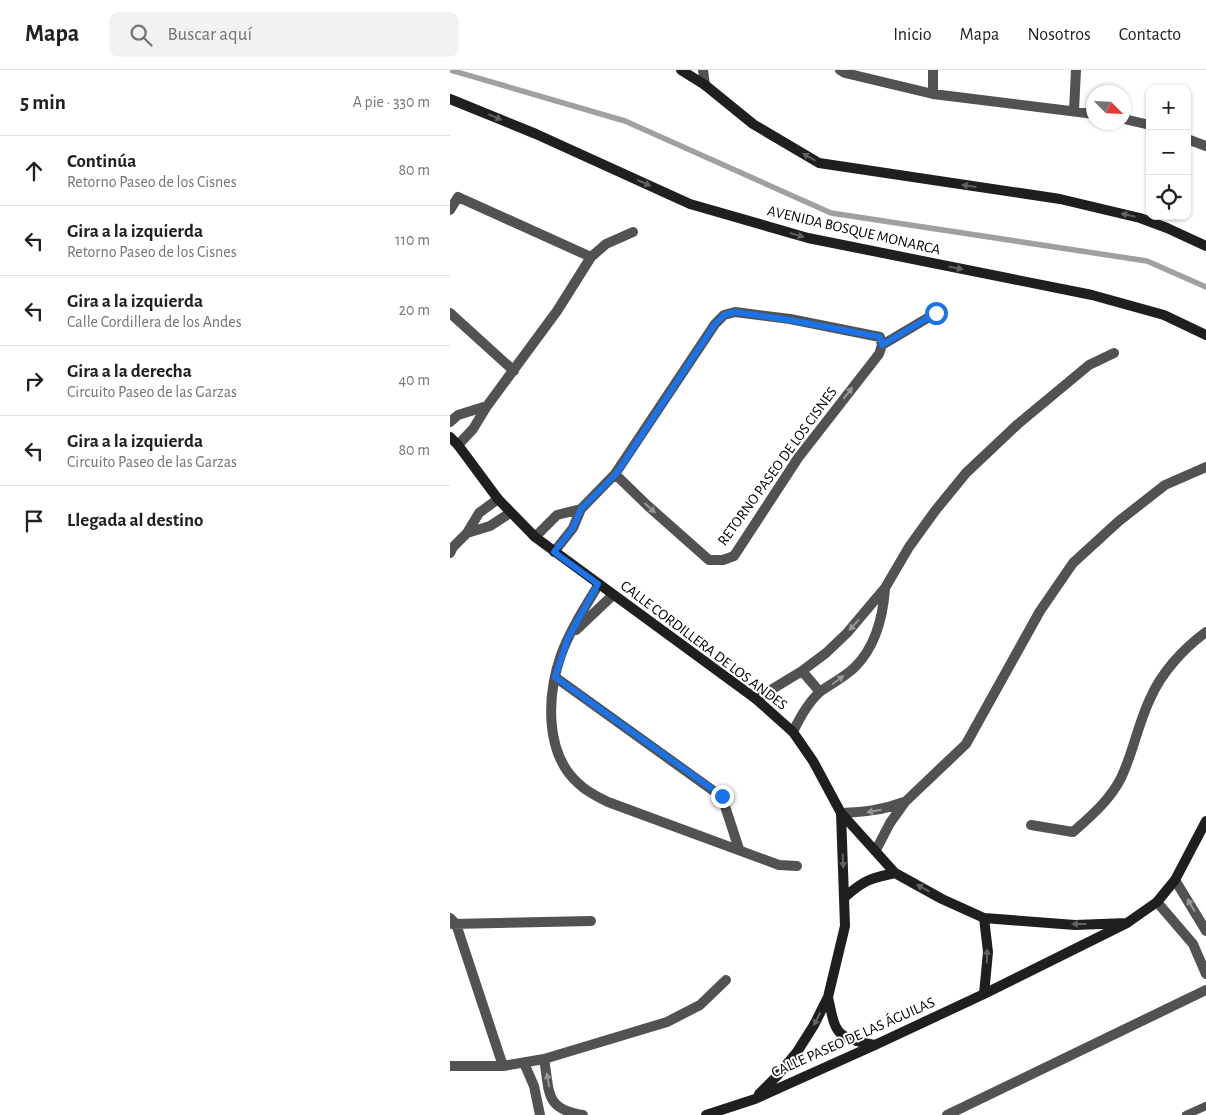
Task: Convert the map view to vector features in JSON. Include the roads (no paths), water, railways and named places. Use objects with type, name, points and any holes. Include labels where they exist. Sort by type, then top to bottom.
[{"type":"street","points":[[681,70],[705,85],[753,124],[819,163],[1060,199],[1140,218],[1206,246]]},
{"type":"street","points":[[703,70],[705,85]]},
{"type":"street","points":[[840,70],[933,94],[1086,113]]},
{"type":"street","points":[[933,70],[933,94]]},
{"type":"street","points":[[1074,111],[1076,70]]},
{"type":"street","name":"AVENIDA BOSQUE MONARCA","points":[[450,98],[536,134],[690,204],[808,238],[1092,295],[1164,315],[1206,335]]},
{"type":"street","points":[[1131,121],[1146,124]]},
{"type":"street","points":[[1191,140],[1206,146]]},
{"type":"street","points":[[450,210],[458,197],[591,257]]},
{"type":"street","points":[[458,445],[473,429],[487,406],[557,311],[591,257],[606,244],[633,232]]},
{"type":"street","points":[[554,552],[573,528],[581,509],[616,474],[715,324],[724,315],[735,312],[880,337],[882,345]]},
{"type":"street","name":"RETORNO PASEO DE LOS CISNES","points":[[616,474],[648,506],[709,560],[723,560],[734,556],[798,458],[879,354],[882,345],[936,313]]},
{"type":"street","points":[[450,314],[514,371]]},
{"type":"street","points":[[756,699],[802,670],[847,633],[885,588],[909,547],[935,511],[966,474],[1018,424],[1075,377],[1089,366],[1114,353]]},
{"type":"street","points":[[450,422],[458,414],[487,406]]},
{"type":"street","name":"CALLE CORDILLERA DE LOS ANDES","points":[[450,437],[510,513],[535,537],[756,699],[793,732],[813,760],[841,812],[895,873],[942,899],[984,918],[1075,925],[1127,923]]},
{"type":"street","points":[[876,850],[890,822],[905,802],[966,744],[1040,611],[1073,563],[1119,521],[1166,485],[1206,467]]},
{"type":"street","points":[[451,549],[467,533],[479,513],[498,498]]},
{"type":"street","points":[[535,537],[557,515],[581,509]]},
{"type":"street","points":[[467,533],[490,526],[510,513]]},
{"type":"street","points":[[598,584],[568,638],[555,677],[551,712],[552,735],[560,759],[578,783],[591,794],[608,802],[779,865],[797,866]]},
{"type":"street","points":[[793,732],[802,712],[820,692],[856,666],[869,647],[880,621],[885,588]]},
{"type":"street","points":[[568,638],[613,595]]},
{"type":"street","points":[[1031,825],[1073,832],[1106,801],[1121,778],[1150,699],[1161,677],[1206,632]]},
{"type":"street","points":[[802,670],[820,692]]},
{"type":"street","points":[[555,677],[722,796],[739,849]]},
{"type":"street","points":[[841,812],[867,812],[905,802]]},
{"type":"street","name":"CALLE PASEO DE LAS ÁGUILAS","points":[[754,1098],[777,1076],[797,1052],[814,1025],[828,997],[845,926],[841,812]]},
{"type":"street","name":"CALLE PASEO DE LAS ÁGUILAS","points":[[754,1098],[875,1045],[984,994],[1127,923],[1157,902],[1175,880],[1206,821]]},
{"type":"street","points":[[845,897],[860,883],[874,877],[895,873]]},
{"type":"street","points":[[1175,880],[1205,930],[1194,944]]},
{"type":"street","points":[[1157,902],[1194,944],[1206,974]]},
{"type":"street","points":[[984,918],[988,952],[984,994]]},
{"type":"street","points":[[504,1066],[452,922],[591,921]]},
{"type":"street","points":[[450,1066],[504,1066],[540,1060],[667,1022],[700,1005],[726,980]]},
{"type":"street","points":[[947,1115],[1206,990]]},
{"type":"street","points":[[828,997],[834,1025],[839,1032],[853,1041],[875,1045]]},
{"type":"street","points":[[540,1060],[551,1100],[560,1108],[571,1113],[583,1115]]},
{"type":"street","points":[[524,1063],[534,1086],[540,1115]]},
{"type":"street","points":[[706,1115],[754,1098]]},
{"type":"lane","points":[[1186,1115],[1206,1106]]},
{"type":"waterway","points":[[450,70],[625,121],[831,213],[1147,261],[1206,287]]}]
